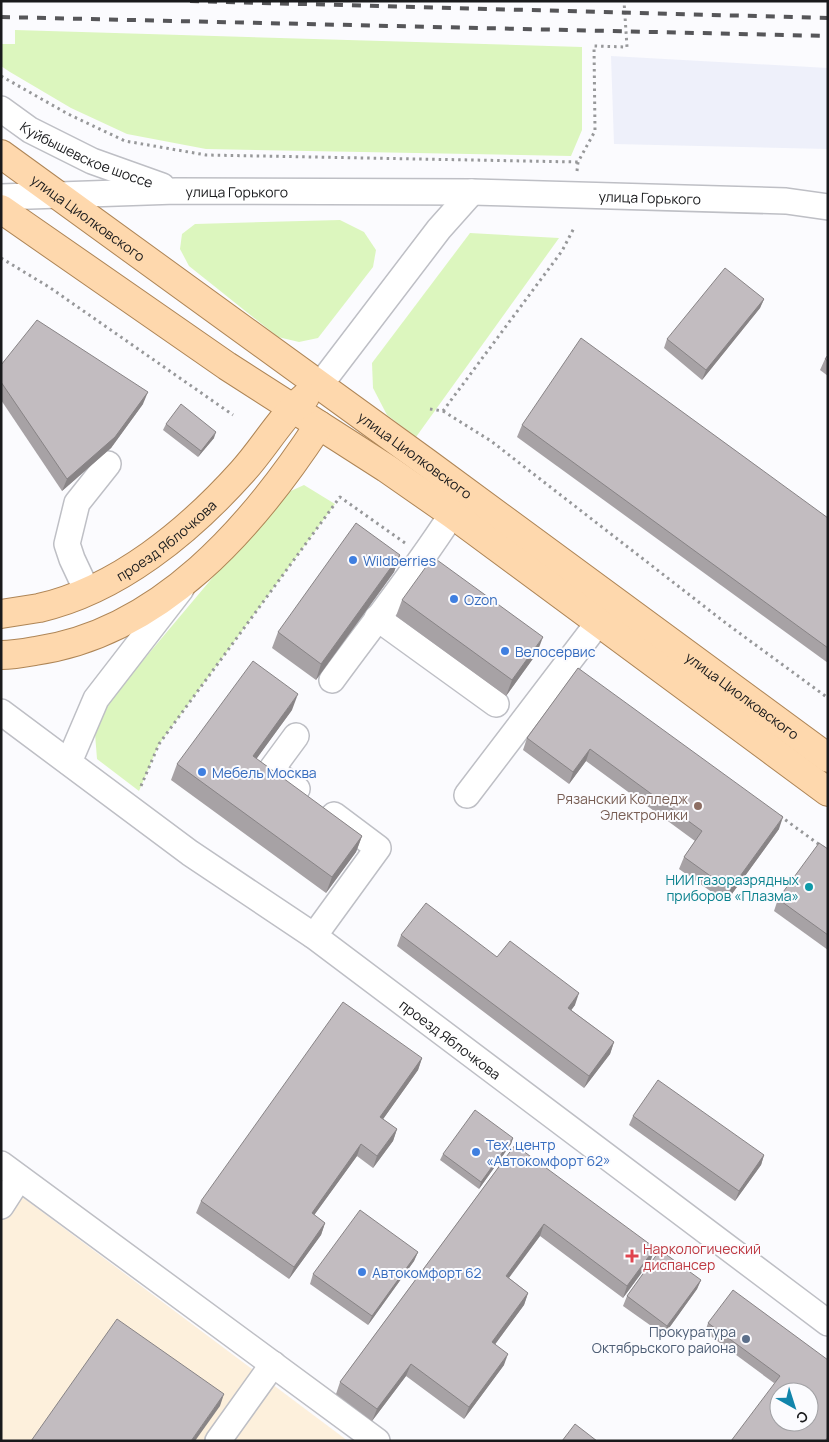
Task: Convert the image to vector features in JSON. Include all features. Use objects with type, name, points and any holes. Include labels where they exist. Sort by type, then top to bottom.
[{"type":"main road","name":"улица Циолковского","points":[[1,154],[320,385],[828,758]]},
{"type":"main road","name":"улица Циолковского","points":[[1,210],[227,366],[386,468],[452,514],[828,792]]},
{"type":"main road","name":"проезд Яблочкова","points":[[1,614],[40,608],[86,591],[129,569],[169,542],[207,509],[243,471],[292,408],[320,385]]},
{"type":"main road","points":[[1,655],[56,648],[104,632],[145,611],[191,577],[229,540],[274,490],[295,462],[318,426],[320,385]]},
{"type":"street","name":"Куйбышевское шоссе","points":[[1,109],[30,130],[92,161],[176,191]]},
{"type":"street","name":"улица Горького","points":[[1,197],[176,191],[472,192],[786,201],[828,207]]},
{"type":"street","points":[[320,385],[438,229],[472,192]]},
{"type":"street","points":[[86,591],[67,544],[77,503],[108,464]]},
{"type":"street","points":[[332,680],[424,557],[452,514]]},
{"type":"street","points":[[69,762],[96,699],[191,577]]},
{"type":"street","points":[[377,618],[496,704]]},
{"type":"street","points":[[467,795],[598,623]]},
{"type":"street","name":"проезд Яблочкова","points":[[2,713],[190,853],[314,936],[828,1323]]},
{"type":"street","points":[[296,736],[271,770],[378,848],[314,936]]},
{"type":"street","points":[[1,1206],[10,1171],[377,1441]]},
{"type":"street","points":[[218,1441],[273,1364]]},
{"type":"path","points":[[576,174],[578,162],[594,132],[594,46],[627,47],[624,1]]},
{"type":"path","points":[[1,76],[68,114],[125,141],[206,156],[578,162]]},
{"type":"path","points":[[443,411],[562,251],[574,228]]},
{"type":"path","points":[[1,258],[48,287],[233,415]]},
{"type":"path","points":[[430,409],[443,411],[491,441],[727,624],[828,698]]},
{"type":"path","points":[[128,807],[139,790],[159,744],[340,497],[424,557]]},
{"type":"path","points":[[773,811],[828,851]]},
{"type":"shaded area","points":[[611,56],[828,68],[828,149],[614,144]]},
{"type":"shaded area","points":[[1,1181],[348,1441],[1,1441]]},
{"type":"green space","points":[[15,30],[582,47],[582,130],[571,156],[206,149],[127,134],[71,108],[10,72],[1,66],[1,44],[15,44]]},
{"type":"green space","points":[[340,220],[364,232],[376,250],[373,267],[318,338],[299,342],[278,337],[189,266],[180,249],[182,234],[195,224]]},
{"type":"green space","points":[[470,233],[559,238],[416,437],[387,415],[373,388],[372,363]]},
{"type":"green space","points":[[304,485],[335,504],[159,744],[139,791],[97,759],[94,721],[282,495]]},
{"type":"building","points":[[725,268],[764,299],[706,370],[667,339]]},
{"type":"building","points":[[37,320],[148,392],[115,437],[67,479],[1,382],[1,365]]},
{"type":"building","points":[[581,338],[828,518],[828,648],[522,425]]},
{"type":"building","points":[[181,404],[216,432],[201,451],[166,424]]},
{"type":"building","points":[[356,523],[400,555],[321,664],[278,632]]},
{"type":"building","points":[[433,557],[543,637],[512,680],[402,600]]},
{"type":"building","points":[[253,661],[298,694],[253,756],[362,836],[332,877],[177,764]]},
{"type":"building","name":"Рязанский Колледж Электроники","points":[[578,668],[783,817],[730,890],[684,857],[702,831],[590,749],[573,772],[527,738]]},
{"type":"building","name":"НИИ газоразрядных приборов «Плазма»","points":[[819,843],[828,849],[828,935],[778,899]]},
{"type":"building","points":[[426,903],[497,957],[510,941],[579,993],[568,1008],[614,1042],[589,1076],[401,935]]},
{"type":"building","points":[[343,1002],[422,1058],[380,1117],[397,1129],[377,1156],[361,1144],[312,1213],[325,1223],[294,1267],[201,1201]]},
{"type":"building","points":[[658,1080],[764,1155],[739,1191],[633,1116]]},
{"type":"building","name":"Тех. центр «Автокомфорт 62»","points":[[475,1110],[513,1138],[481,1182],[443,1154]]},
{"type":"building","points":[[515,1145],[655,1248],[627,1286],[544,1224],[506,1276],[528,1293],[492,1342],[508,1354],[469,1407],[411,1364],[377,1409],[340,1382]]},
{"type":"building","name":"Автокомфорт 62","points":[[360,1210],[418,1252],[372,1316],[313,1274]]},
{"type":"building","points":[[660,1250],[701,1280],[667,1326],[627,1296]]},
{"type":"building","points":[[733,1290],[828,1360],[828,1437],[825,1441],[731,1441],[769,1391],[769,1432],[819,1432],[819,1382],[775,1382],[780,1376],[708,1323]]},
{"type":"building","points":[[117,1319],[224,1394],[191,1441],[31,1441]]},
{"type":"building","points":[[575,1424],[597,1441],[562,1441]]},
{"type":"railway","points":[[190,1],[828,18]]},
{"type":"railway","points":[[1,17],[828,36]]},
{"type":"place","name":"Wildberries","points":[[353,560]]},
{"type":"place","name":"Ozon","points":[[454,599]]},
{"type":"place","name":"Велосервис","points":[[505,651]]},
{"type":"place","name":"Мебель Москва","points":[[202,772]]},
{"type":"place","name":"Рязанский Колледж Электроники","points":[[698,806]]},
{"type":"place","name":"НИИ газоразрядных приборов «Плазма»","points":[[809,887]]},
{"type":"place","name":"Тех. центр «Автокомфорт 62»","points":[[476,1152]]},
{"type":"place","name":"Наркологический диспансер","points":[[632,1256]]},
{"type":"place","name":"Автокомфорт 62","points":[[362,1272]]},
{"type":"place","name":"Прокуратура Октябрьского района","points":[[746,1339]]}]
